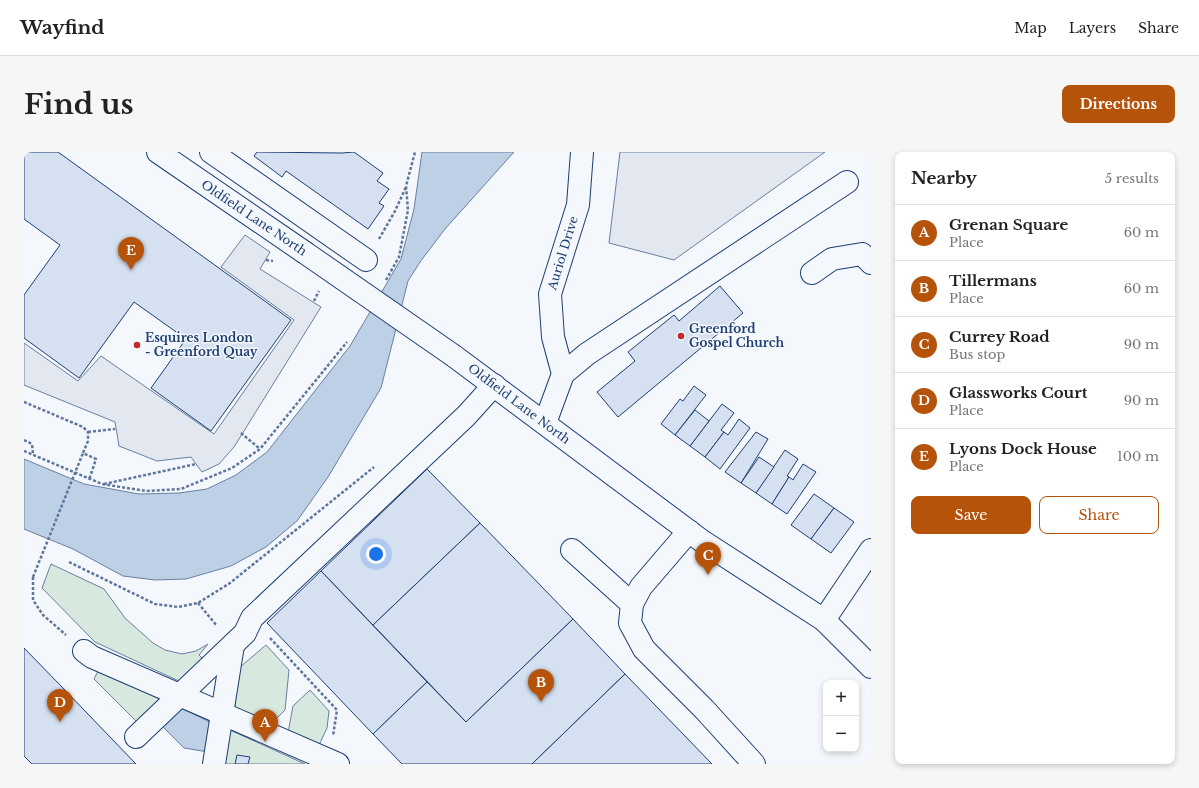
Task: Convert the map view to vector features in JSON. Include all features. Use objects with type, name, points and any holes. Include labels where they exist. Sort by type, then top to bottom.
[{"type":"street","name":"Oldfield Lane North","points":[[158,152],[454,356],[545,423],[637,494],[689,531],[824,620],[871,667]]},
{"type":"street","points":[[211,152],[366,260]]},
{"type":"street","name":"Auriol Drive","points":[[563,374],[553,337],[550,294],[578,205],[582,152]]},
{"type":"street","points":[[545,423],[563,374],[587,354],[847,182]]},
{"type":"street","points":[[812,273],[832,259],[862,254],[871,263]]},
{"type":"street","points":[[136,737],[245,633],[252,618],[466,416],[494,385]]},
{"type":"street","points":[[689,531],[641,587],[632,604],[630,623],[644,650],[704,709],[754,764]]},
{"type":"street","points":[[572,550],[632,604]]},
{"type":"street","points":[[824,620],[871,550]]},
{"type":"street","points":[[214,764],[232,644]]},
{"type":"street","points":[[84,651],[92,657],[338,764]]},
{"type":"path","points":[[366,260],[395,211],[406,186],[415,152]]},
{"type":"path","points":[[382,287],[399,257],[408,210],[406,186]]},
{"type":"path","points":[[24,451],[88,480],[102,484],[146,491],[181,489],[232,468],[260,449],[347,342]]},
{"type":"path","points":[[24,402],[83,427],[88,432],[88,441],[33,577],[33,600],[43,615],[84,651]]},
{"type":"path","points":[[88,432],[115,430]]},
{"type":"path","points":[[241,433],[260,449]]},
{"type":"path","points":[[24,440],[32,444],[33,454]]},
{"type":"path","points":[[83,453],[96,459],[88,480]]},
{"type":"path","points":[[102,484],[196,464]]},
{"type":"path","points":[[69,562],[155,604],[178,607],[198,602],[230,582],[375,466]]},
{"type":"path","points":[[198,602],[209,616]]},
{"type":"path","points":[[252,618],[337,710],[333,739]]},
{"type":"shaded area","points":[[620,152],[825,152],[674,260],[609,243]]},
{"type":"shaded area","points":[[245,235],[270,252],[260,269],[321,307],[234,447],[219,464],[202,472],[191,457],[157,461],[119,446],[115,422],[24,385],[24,343],[78,381],[101,356],[214,434],[294,320],[221,267]]},
{"type":"shaded area","points":[[51,564],[104,589],[125,618],[153,643],[165,650],[182,654],[196,651],[208,644],[199,655],[203,659],[181,682],[95,642],[42,588]]},
{"type":"shaded area","points":[[266,645],[289,670],[285,710],[271,724],[235,707],[239,668]]},
{"type":"shaded area","points":[[99,669],[163,698],[137,722],[94,679]]},
{"type":"shaded area","points":[[310,690],[329,711],[327,728],[319,745],[288,733],[293,706]]},
{"type":"shaded area","points":[[230,730],[305,764],[223,764]]},
{"type":"water","points":[[422,152],[514,152],[445,229],[420,262],[408,281],[381,388],[328,477],[297,521],[266,547],[231,566],[186,579],[155,580],[123,576],[73,549],[24,529],[24,459],[84,484],[139,494],[179,493],[207,489],[236,475],[267,452],[350,346],[401,259],[414,209]]},
{"type":"water","points":[[177,706],[214,724],[208,752],[184,748],[159,723]]},
{"type":"building","points":[[24,152],[58,152],[291,320],[211,431],[151,388],[186,339],[134,302],[79,378],[24,338],[24,295],[60,245],[24,219]]},
{"type":"building","points":[[257,152],[354,152],[383,173],[377,181],[389,189],[379,203],[384,206],[368,229],[286,171],[282,177],[254,156]]},
{"type":"building","name":"Greenford Gospel Church","points":[[720,286],[743,313],[618,417],[597,392],[635,361],[628,352],[674,315],[679,321]]},
{"type":"building","points":[[694,386],[706,395],[675,435],[661,424],[680,399],[683,401]]},
{"type":"building","points":[[722,404],[734,413],[721,430],[724,432],[705,457],[690,446]]},
{"type":"building","points":[[695,410],[709,421],[690,446],[675,435]]},
{"type":"building","points":[[739,419],[750,428],[720,469],[705,457],[724,432],[728,435]]},
{"type":"building","points":[[756,432],[768,439],[741,483],[725,472]]},
{"type":"building","points":[[785,450],[798,459],[787,476],[789,477],[772,504],[756,493]]},
{"type":"building","points":[[759,457],[774,467],[756,493],[741,483]]},
{"type":"building","points":[[803,464],[816,472],[787,514],[772,504],[789,477],[793,480]]},
{"type":"building","points":[[427,469],[480,523],[373,625],[321,571]]},
{"type":"building","points":[[814,494],[834,508],[811,539],[791,525]]},
{"type":"building","points":[[834,508],[854,522],[831,553],[811,539]]},
{"type":"building","points":[[480,523],[573,619],[466,722],[373,625]]},
{"type":"building","points":[[321,571],[427,682],[373,734],[267,623]]},
{"type":"building","points":[[573,619],[625,674],[532,764],[402,764],[373,734],[427,682],[466,722]]},
{"type":"building","points":[[24,648],[136,764],[32,764],[24,756]]},
{"type":"building","points":[[625,674],[712,764],[532,764]]},
{"type":"building","points":[[237,755],[250,757],[248,764],[235,764]]},
{"type":"place","name":"Lyons Dock House","points":[[131,270]]},
{"type":"place","name":"Greenford Gospel Church","points":[[681,336]]},
{"type":"place","name":"Esquires London - Greenford Quay","points":[[137,345]]},
{"type":"place","name":"Currey Road","points":[[708,575]]},
{"type":"place","name":"Tillermans","points":[[541,702]]},
{"type":"place","name":"Glassworks Court","points":[[60,722]]},
{"type":"place","name":"Grenan Square","points":[[265,742]]}]
